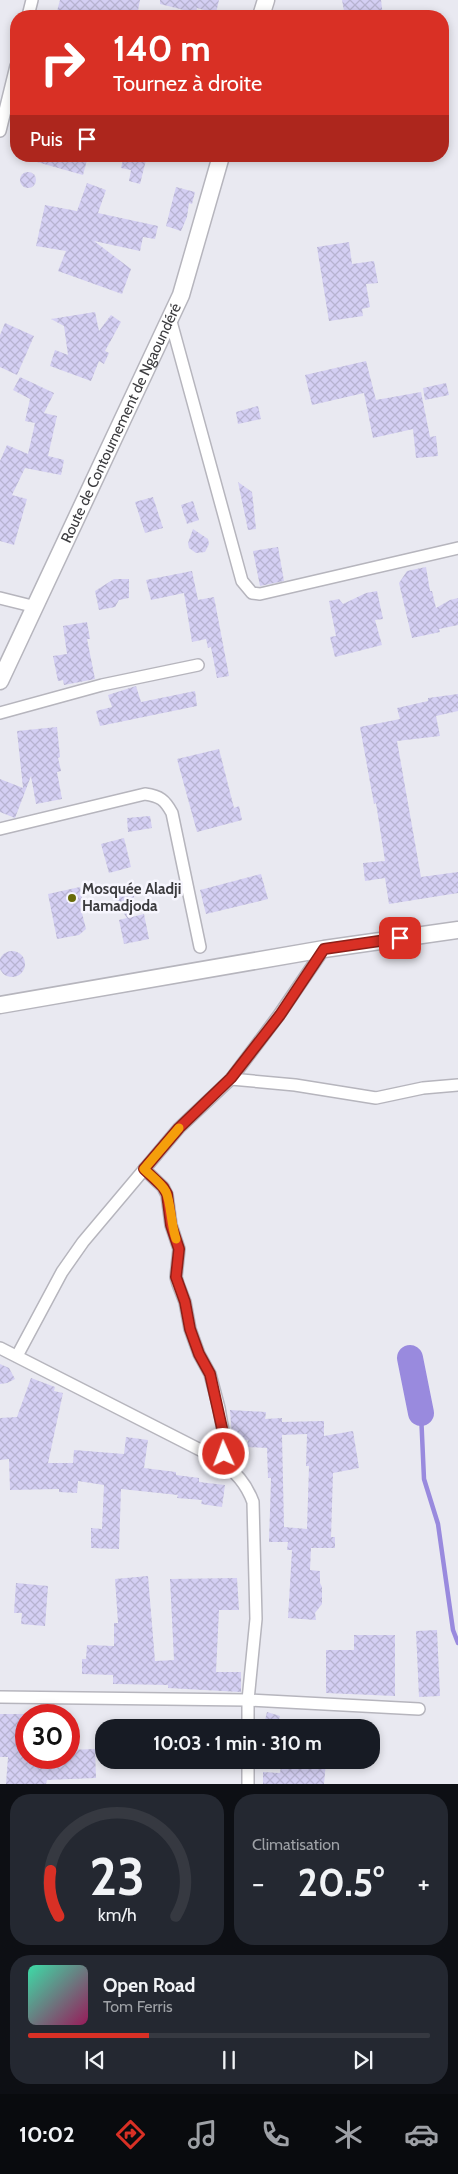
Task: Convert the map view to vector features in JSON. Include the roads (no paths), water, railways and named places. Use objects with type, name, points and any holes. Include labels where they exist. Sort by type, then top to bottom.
[{"type":"street","points":[[0,130],[10,90]]},
{"type":"street","name":"Route de Contournement de Ngaoundéré","points":[[0,681],[181,295],[219,162]]},
{"type":"street","points":[[170,318],[242,581],[252,593],[260,594],[458,548]]},
{"type":"street","points":[[0,598],[36,607]]},
{"type":"street","points":[[0,713],[102,685],[198,665]]},
{"type":"street","points":[[0,829],[145,794],[156,795],[166,801],[172,814],[200,947]]},
{"type":"street","points":[[0,1006],[324,949],[458,930]]},
{"type":"street","points":[[17,1356],[71,1258],[179,1128],[231,1078],[280,1015],[324,949]]},
{"type":"street","points":[[231,1078],[305,1086],[376,1098],[423,1088],[458,1085]]},
{"type":"street","points":[[144,1169],[163,1187],[167,1194],[171,1225],[179,1249],[176,1277],[185,1302],[190,1329],[199,1354],[210,1374],[219,1408],[224,1437],[224,1454],[220,1460]]},
{"type":"street","points":[[0,1348],[220,1460],[236,1473],[247,1487],[253,1502],[256,1619],[248,1700],[248,1719]]},
{"type":"street","points":[[0,1697],[248,1700],[419,1709]]},
{"type":"street","points":[[248,1769],[248,1784]]},
{"type":"waterway","points":[[410,1358],[421,1413]]},
{"type":"waterway","points":[[421,1413],[424,1479],[438,1524],[453,1630],[458,1643]]},
{"type":"place","name":"Mosquée Aladji Hamadjoda","points":[[72,898]]}]
